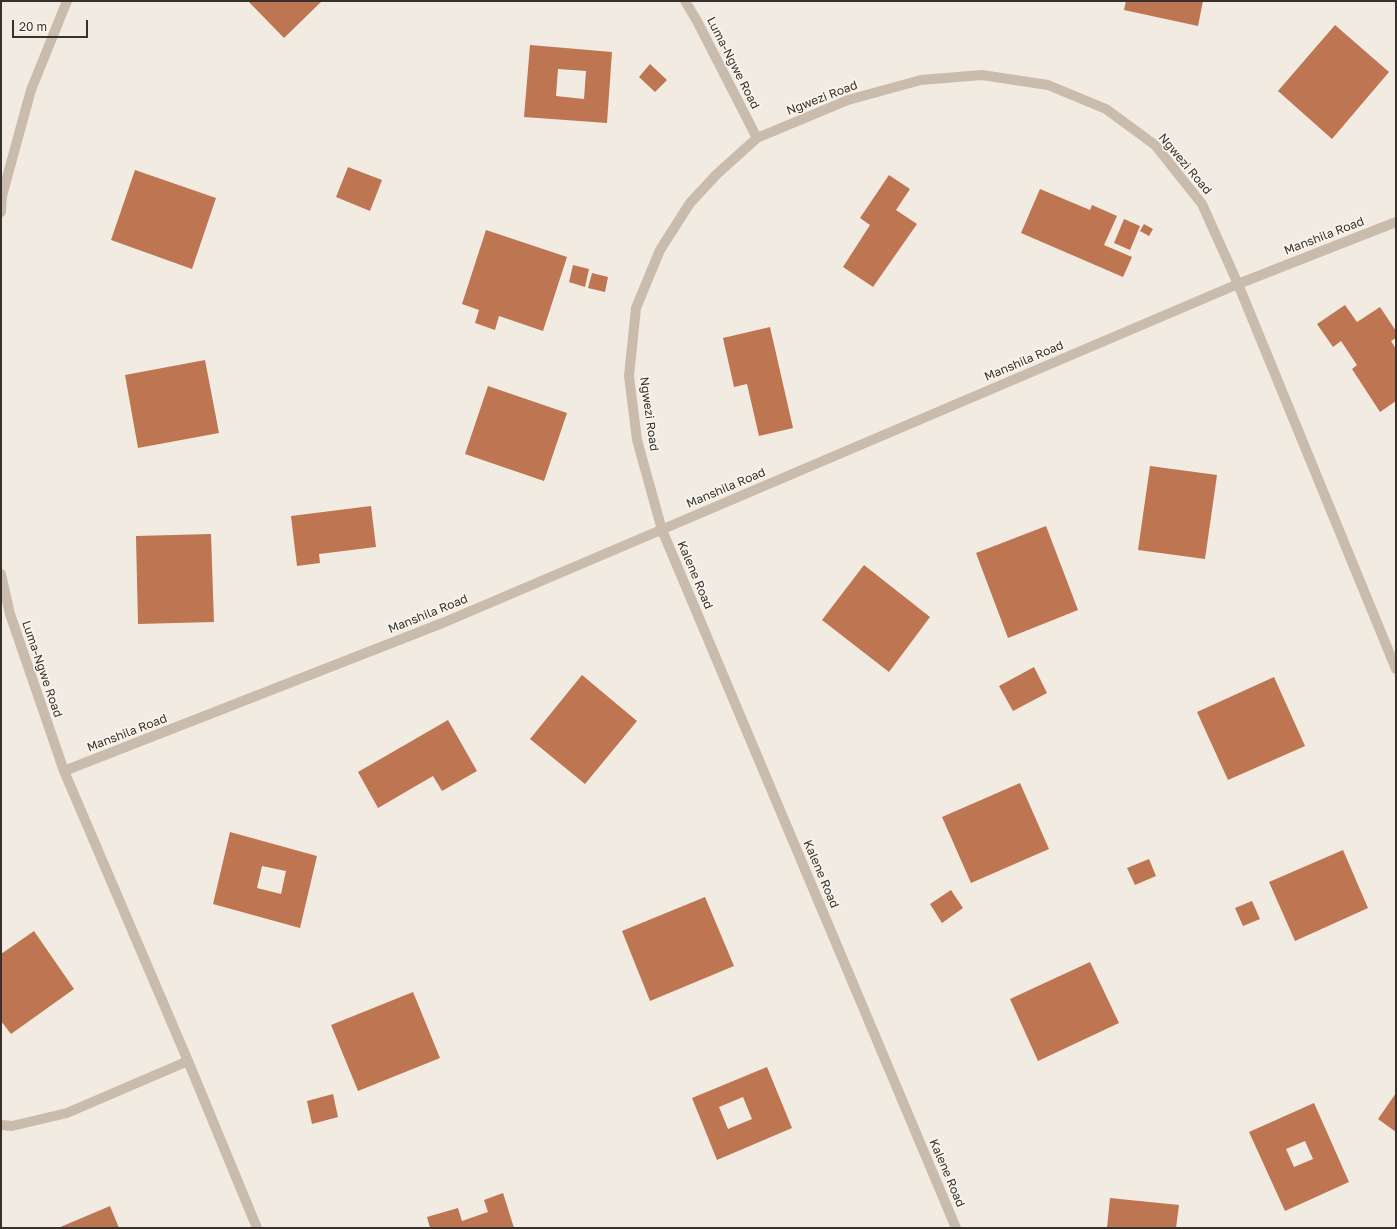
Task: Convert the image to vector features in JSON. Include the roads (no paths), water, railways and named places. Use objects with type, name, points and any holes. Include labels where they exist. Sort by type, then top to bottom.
[{"type":"street","points":[[1,212],[2,196],[31,90],[67,1]]},
{"type":"street","name":"Luma-Ngwe Road","points":[[685,1],[697,21],[757,138]]},
{"type":"street","name":"Ngwezi Road","points":[[662,530],[636,440],[629,376],[636,308],[660,250],[690,203],[717,174],[757,138],[848,100],[921,80],[982,75],[1048,85],[1106,109],[1155,145],[1202,204],[1238,284],[1396,669]]},
{"type":"street","name":"Manshila Road","points":[[64,772],[445,622],[1238,284],[1396,222]]},
{"type":"street","name":"Kalene Road","points":[[662,530],[956,1228]]},
{"type":"street","name":"Luma-Ngwe Road","points":[[1,574],[10,614],[64,772],[188,1061],[257,1228]]},
{"type":"street","points":[[1,1125],[12,1126],[67,1113],[188,1061]]}]
